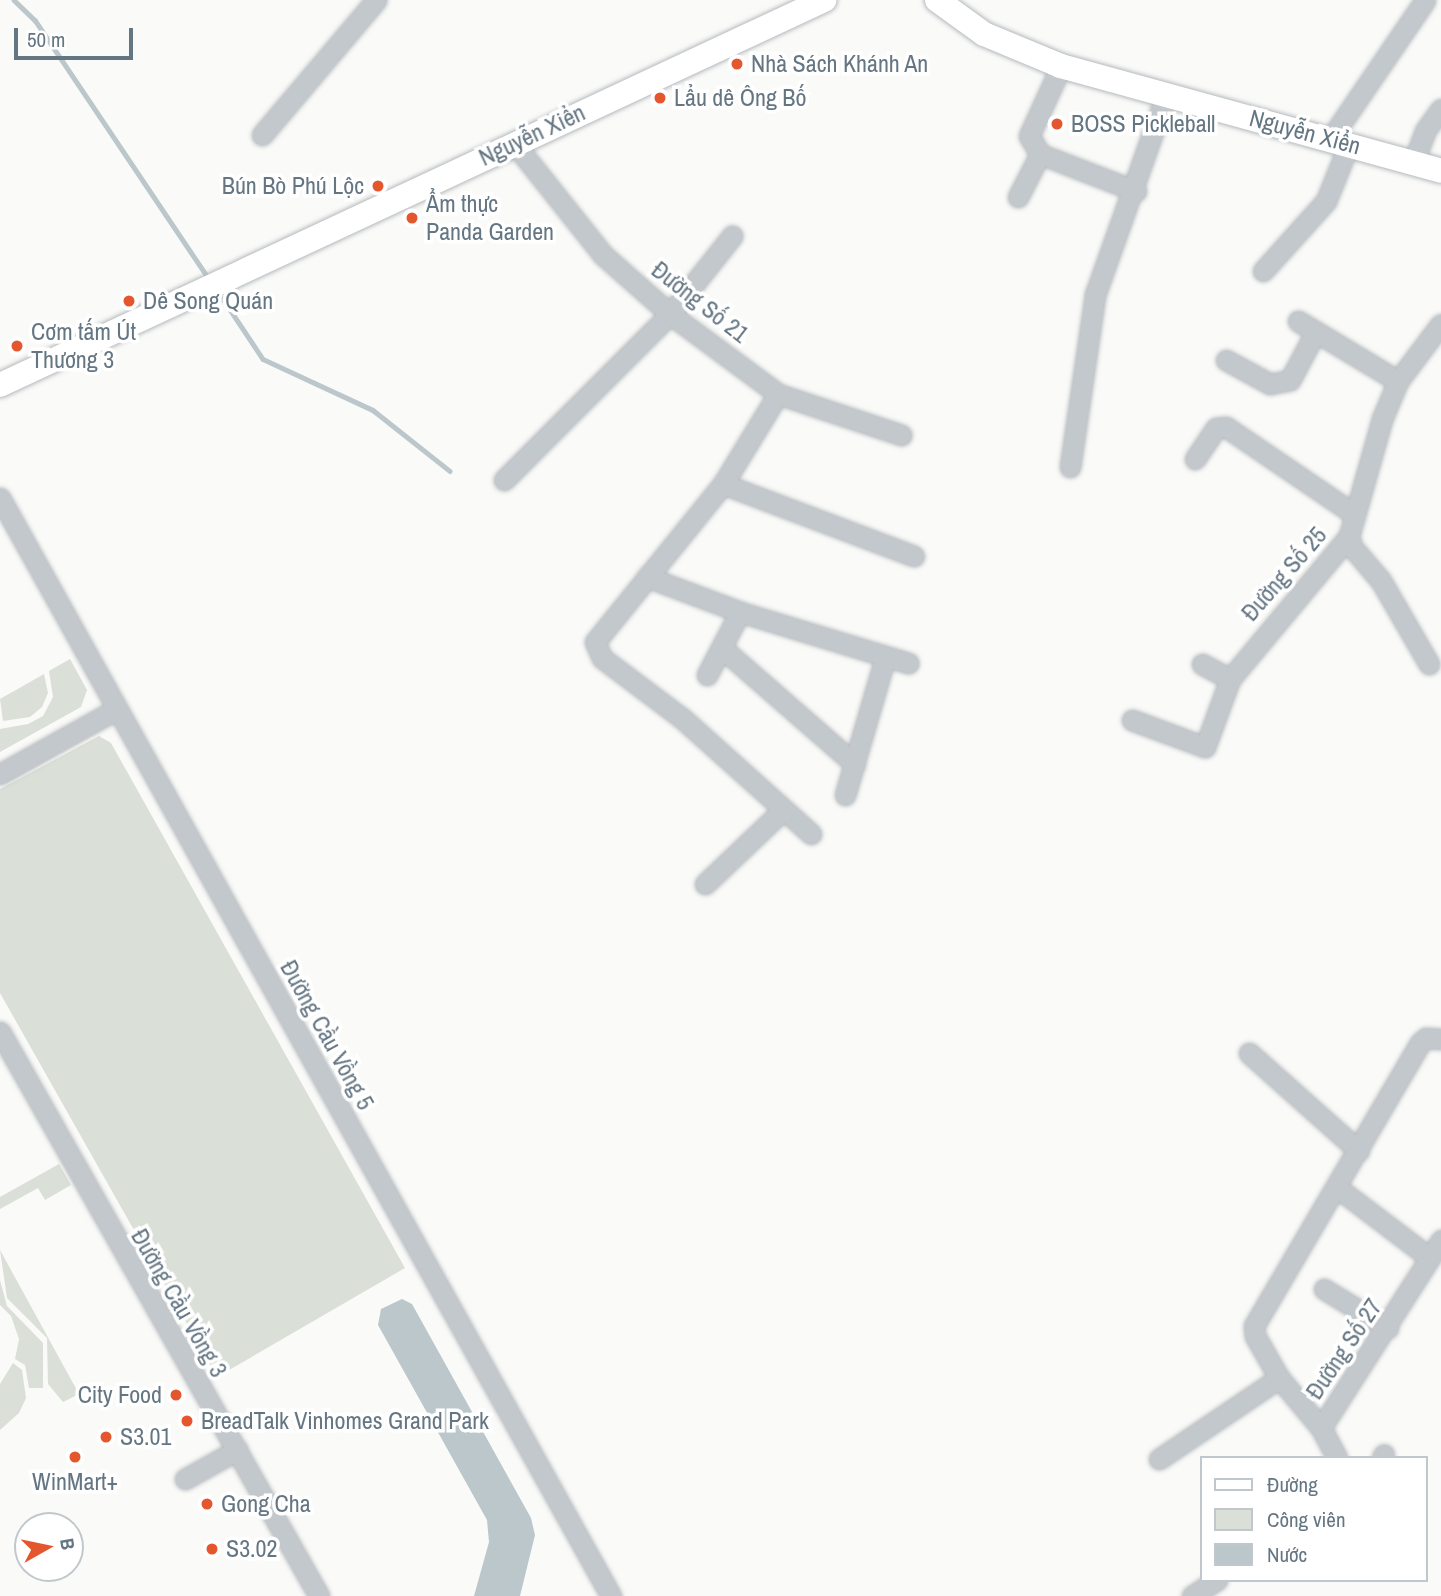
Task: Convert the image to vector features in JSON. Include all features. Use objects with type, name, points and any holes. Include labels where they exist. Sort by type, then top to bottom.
[{"type":"main road","name":"Nguyễn Xiển","points":[[0,385],[824,0]]},
{"type":"main road","name":"Nguyễn Xiển","points":[[937,0],[984,34],[1061,66],[1441,171]]},
{"type":"street","points":[[262,135],[376,0]]},
{"type":"street","points":[[1263,271],[1326,201],[1340,141],[1425,0]]},
{"type":"street","points":[[1061,66],[1028,136],[1040,154],[1136,191]]},
{"type":"street","points":[[1070,467],[1095,295],[1136,191],[1166,96]]},
{"type":"street","points":[[1413,163],[1425,131],[1441,109]]},
{"type":"street","name":"Đường Số 21","points":[[514,143],[603,255],[670,314],[778,394],[901,435]]},
{"type":"street","points":[[1018,197],[1040,154]]},
{"type":"street","points":[[504,480],[670,314],[732,236]]},
{"type":"street","points":[[1298,321],[1398,382]]},
{"type":"street","name":"Đường Số 25","points":[[1132,720],[1205,747],[1230,679],[1349,536],[1398,382],[1441,324]]},
{"type":"street","points":[[1226,360],[1270,384],[1290,380],[1315,333]]},
{"type":"street","points":[[778,394],[723,484],[601,631],[596,642],[602,658],[683,719],[782,811],[811,834]]},
{"type":"street","points":[[1195,459],[1216,428],[1226,428],[1354,514]]},
{"type":"street","points":[[723,484],[914,556]]},
{"type":"street","name":"Đường Cầu Vồng 5","points":[[0,498],[611,1596]]},
{"type":"street","points":[[1349,536],[1352,547],[1381,581],[1429,664]]},
{"type":"street","points":[[647,577],[740,612],[908,663]]},
{"type":"street","points":[[707,675],[723,649],[740,612]]},
{"type":"street","points":[[723,649],[855,764]]},
{"type":"street","points":[[845,795],[886,658]]},
{"type":"street","points":[[1202,664],[1230,679]]},
{"type":"street","points":[[0,774],[117,709]]},
{"type":"street","points":[[705,884],[782,811]]},
{"type":"street","name":"Đường Cầu Vồng 3","points":[[0,1032],[319,1596]]},
{"type":"street","points":[[1430,1258],[1339,1189],[1420,1044],[1426,1038],[1441,1039]]},
{"type":"street","points":[[1250,1053],[1359,1152]]},
{"type":"street","name":"Đường Số 27","points":[[1339,1189],[1254,1326],[1255,1336],[1279,1378],[1321,1428],[1388,1328],[1441,1240]]},
{"type":"street","points":[[1324,1290],[1388,1328]]},
{"type":"street","points":[[1159,1459],[1279,1378]]},
{"type":"street","points":[[1321,1428],[1337,1456]]},
{"type":"street","points":[[185,1479],[237,1450]]},
{"type":"street","points":[[1192,1596],[1214,1582]]},
{"type":"green space","points":[[70,659],[87,690],[81,707],[0,752],[0,729],[28,724],[43,716],[53,697],[49,671]]},
{"type":"green space","points":[[44,674],[48,693],[42,707],[30,717],[3,721],[0,699]]},
{"type":"green space","points":[[99,736],[111,743],[405,1268],[217,1377],[0,993],[0,789]]},
{"type":"green space","points":[[59,1164],[71,1185],[45,1200],[38,1188],[0,1209],[0,1197]]},
{"type":"green space","points":[[0,1250],[79,1394],[63,1402],[48,1384],[47,1338],[7,1298]]},
{"type":"green space","points":[[0,1280],[7,1306],[43,1343],[43,1388],[29,1388],[25,1365],[15,1359],[19,1339],[11,1316],[0,1305]]},
{"type":"green space","points":[[13,1363],[22,1370],[26,1398],[19,1413],[0,1430],[0,1384]]},
{"type":"water","points":[[402,1299],[412,1304],[531,1518],[535,1535],[520,1596],[474,1596],[489,1542],[487,1520],[378,1325],[381,1309]]},
{"type":"waterway","points":[[14,0],[35,20],[208,277]]},
{"type":"waterway","points":[[219,293],[263,359],[373,410],[450,471]]},
{"type":"place","name":"Nhà Sách Khánh An","points":[[737,64]]},
{"type":"place","name":"Lẩu dê Ông Bố","points":[[660,98]]},
{"type":"place","name":"BOSS Pickleball","points":[[1057,124]]},
{"type":"place","name":"Bún Bò Phú Lộc","points":[[378,186]]},
{"type":"place","name":"Ẩm thực Panda Garden","points":[[412,218]]},
{"type":"place","name":"Dê Song Quán","points":[[129,301]]},
{"type":"place","name":"Cơm tấm Út Thương 3","points":[[17,346]]},
{"type":"place","name":"City Food","points":[[176,1395]]},
{"type":"place","name":"BreadTalk Vinhomes Grand Park","points":[[187,1421]]},
{"type":"place","name":"S3.01","points":[[106,1437]]},
{"type":"place","name":"WinMart+","points":[[75,1457]]},
{"type":"place","name":"Gong Cha","points":[[207,1504]]},
{"type":"place","name":"S3.02","points":[[212,1549]]}]
